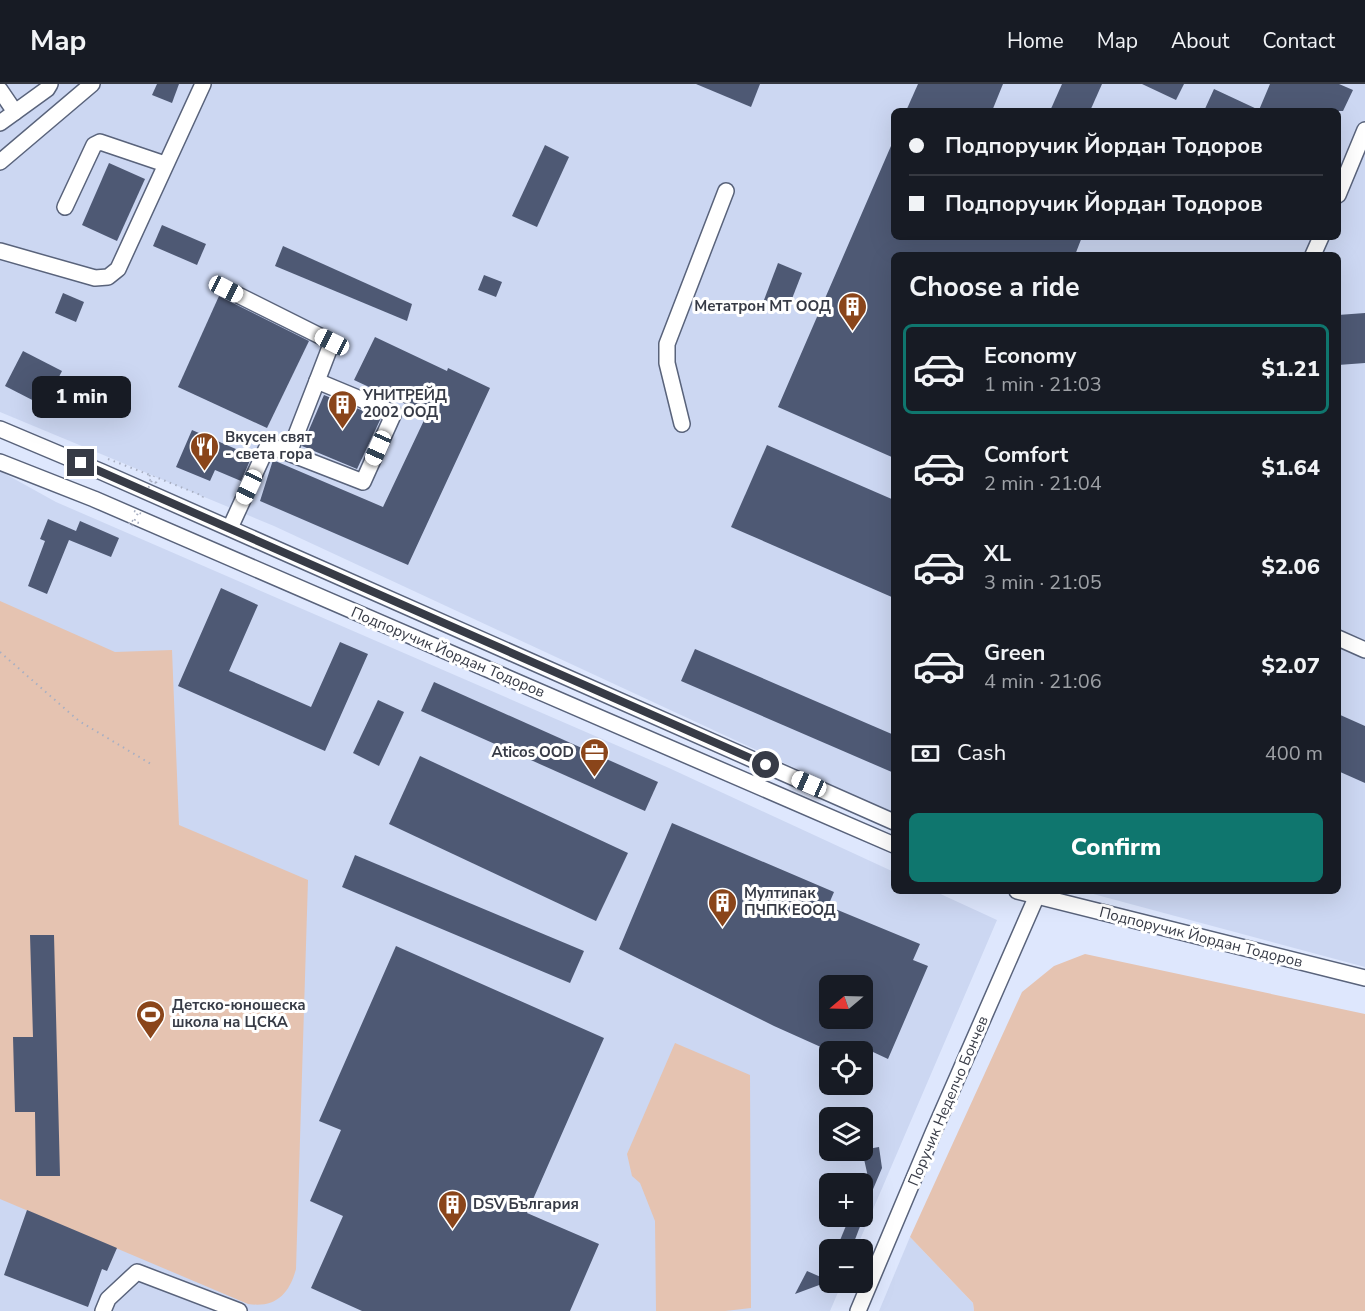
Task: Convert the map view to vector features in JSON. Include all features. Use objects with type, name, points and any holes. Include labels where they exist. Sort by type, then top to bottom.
[{"type":"street","points":[[0,123],[47,89],[50,84]]},
{"type":"street","points":[[0,162],[92,84]]},
{"type":"street","points":[[0,251],[95,278],[108,277],[118,269],[203,84]]},
{"type":"street","points":[[0,90],[15,112]]},
{"type":"street","points":[[1341,188],[1365,130]]},
{"type":"street","points":[[65,207],[94,145],[100,142],[165,164]]},
{"type":"street","points":[[682,424],[667,363],[667,344],[726,191]]},
{"type":"street","points":[[226,289],[332,342],[289,453]]},
{"type":"street","points":[[230,528],[268,445],[363,482],[394,413],[317,381]]},
{"type":"street","name":"Подпоручик Йордан Тодоров","points":[[0,429],[230,528],[891,821]]},
{"type":"street","name":"Подпоручик Йордан Тодоров","points":[[0,462],[94,499],[891,844]]},
{"type":"street","points":[[1341,639],[1364,645]]},
{"type":"street","name":"Поручик Неделчо Бончев","points":[[858,1311],[1034,894]]},
{"type":"street","name":"Подпоручик Йордан Тодоров","points":[[1038,894],[1365,978]]},
{"type":"street","points":[[103,1311],[108,1299],[136,1272],[239,1311]]},
{"type":"path","points":[[108,458],[150,475],[148,479],[156,483]]},
{"type":"path","points":[[146,493],[154,476]]},
{"type":"path","points":[[158,478],[203,496]]},
{"type":"path","points":[[130,525],[138,513]]},
{"type":"path","points":[[134,521],[139,523]]},
{"type":"path","points":[[0,652],[79,721],[151,764]]},
{"type":"shaded area","points":[[0,84],[1365,84],[1365,967],[1093,894],[1341,894],[1341,252],[891,252],[891,813],[274,526],[0,412]]},
{"type":"shaded area","points":[[0,471],[56,502],[669,768],[891,871],[891,894],[941,894],[997,920],[873,1209],[873,1173],[819,1173],[819,1227],[865,1227],[860,1239],[819,1239],[819,1293],[838,1293],[830,1311],[0,1311]]},
{"type":"shaded area","name":"Детско-юношеска школа на ЦСКА","points":[[0,601],[115,652],[172,650],[179,825],[308,880],[296,1269],[285,1293],[273,1302],[248,1304],[0,1199]]},
{"type":"shaded area","points":[[1085,954],[1365,1014],[1365,1311],[974,1311],[973,1303],[910,1237],[1022,992],[1054,966]]},
{"type":"shaded area","points":[[675,1043],[750,1075],[751,1308],[725,1311],[656,1311],[655,1221],[640,1183],[632,1176],[627,1154]]},
{"type":"shaded area","points":[[910,1237],[973,1303],[974,1311],[879,1311]]},
{"type":"building","points":[[157,84],[179,84],[172,103],[152,95]]},
{"type":"building","points":[[696,84],[760,84],[751,107]]},
{"type":"building","points":[[918,84],[1003,84],[993,108],[907,108]]},
{"type":"building","points":[[1062,84],[1102,84],[1091,108],[1051,108]]},
{"type":"building","points":[[1142,84],[1184,84],[1176,100]]},
{"type":"building","points":[[1270,84],[1339,84],[1353,90],[1343,111],[1341,108],[1260,108]]},
{"type":"building","points":[[1214,89],[1255,108],[1205,108]]},
{"type":"building","points":[[545,145],[569,157],[537,227],[512,216]]},
{"type":"building","name":"Метатрон МТ ООД","points":[[891,146],[891,240],[1081,240],[1076,252],[891,252],[891,457],[778,407]]},
{"type":"building","points":[[109,163],[145,179],[117,241],[82,225]]},
{"type":"building","points":[[162,225],[206,244],[197,265],[153,246]]},
{"type":"building","points":[[283,246],[412,304],[407,321],[275,266]]},
{"type":"building","points":[[778,263],[802,273],[788,309],[764,300]]},
{"type":"building","points":[[484,275],[502,282],[496,297],[478,290]]},
{"type":"building","points":[[63,293],[84,302],[76,322],[55,313]]},
{"type":"building","points":[[219,296],[309,341],[267,428],[178,387]]},
{"type":"building","points":[[1365,313],[1365,363],[1341,365],[1341,315]]},
{"type":"building","points":[[375,337],[447,371],[448,368],[490,388],[408,565],[260,501],[273,460],[383,507],[427,414],[354,380]]},
{"type":"building","points":[[23,351],[62,371],[44,406],[5,386]]},
{"type":"building","name":"УНИТРЕЙД 2002 ООД","points":[[324,395],[381,418],[357,469],[302,446]]},
{"type":"building","points":[[192,430],[252,456],[241,481],[215,470],[210,481],[176,467]]},
{"type":"building","points":[[767,445],[891,499],[891,597],[731,527]]},
{"type":"building","points":[[48,519],[76,531],[80,521],[119,538],[111,557],[69,540],[47,594],[28,586],[45,541],[40,539]]},
{"type":"building","points":[[221,588],[258,605],[229,671],[311,707],[340,642],[368,654],[325,751],[178,686]]},
{"type":"building","points":[[695,649],[891,734],[891,772],[681,681]]},
{"type":"building","points":[[434,682],[658,782],[645,811],[421,711]]},
{"type":"building","points":[[378,700],[404,712],[379,766],[353,753]]},
{"type":"building","points":[[1341,715],[1365,726],[1365,783],[1341,772]]},
{"type":"building","points":[[420,756],[628,853],[596,921],[389,824]]},
{"type":"building","name":"Мултипак ПЧПК ЕООД","points":[[672,823],[834,892],[828,906],[920,944],[913,960],[928,966],[888,1059],[873,1052],[873,1041],[819,1041],[819,1046],[619,949]]},
{"type":"building","points":[[355,855],[584,951],[570,983],[342,887]]},
{"type":"building","points":[[30,935],[54,935],[60,1176],[36,1176],[35,1112],[15,1112],[13,1037],[33,1037]]},
{"type":"building","points":[[396,946],[604,1038],[527,1213],[599,1244],[570,1311],[362,1311],[311,1288],[343,1216],[310,1201],[341,1130],[319,1121]]},
{"type":"building","points":[[879,1147],[882,1168],[873,1189],[873,1173],[867,1173],[864,1161],[873,1161],[873,1148]]},
{"type":"building","points":[[27,1210],[117,1248],[107,1271],[102,1269],[88,1307],[4,1275]]},
{"type":"building","points":[[845,1227],[860,1227],[855,1239],[841,1239]]},
{"type":"building","points":[[807,1271],[819,1276],[819,1285],[795,1294]]},
{"type":"place","name":"Метатрон МТ ООД","points":[[852,332]]},
{"type":"place","name":"УНИТРЕЙД 2002 ООД","points":[[342,430]]},
{"type":"place","name":"Вкусен свят - света гора","points":[[204,472]]},
{"type":"place","name":"Aticos OOD","points":[[595,778]]},
{"type":"place","name":"Мултипак ПЧПК ЕООД","points":[[723,928]]},
{"type":"place","name":"Детско-юношеска школа на ЦСКА","points":[[151,1040]]},
{"type":"place","name":"DSV България","points":[[452,1230]]},
{"type":"route","points":[[81,463],[766,765]]}]
